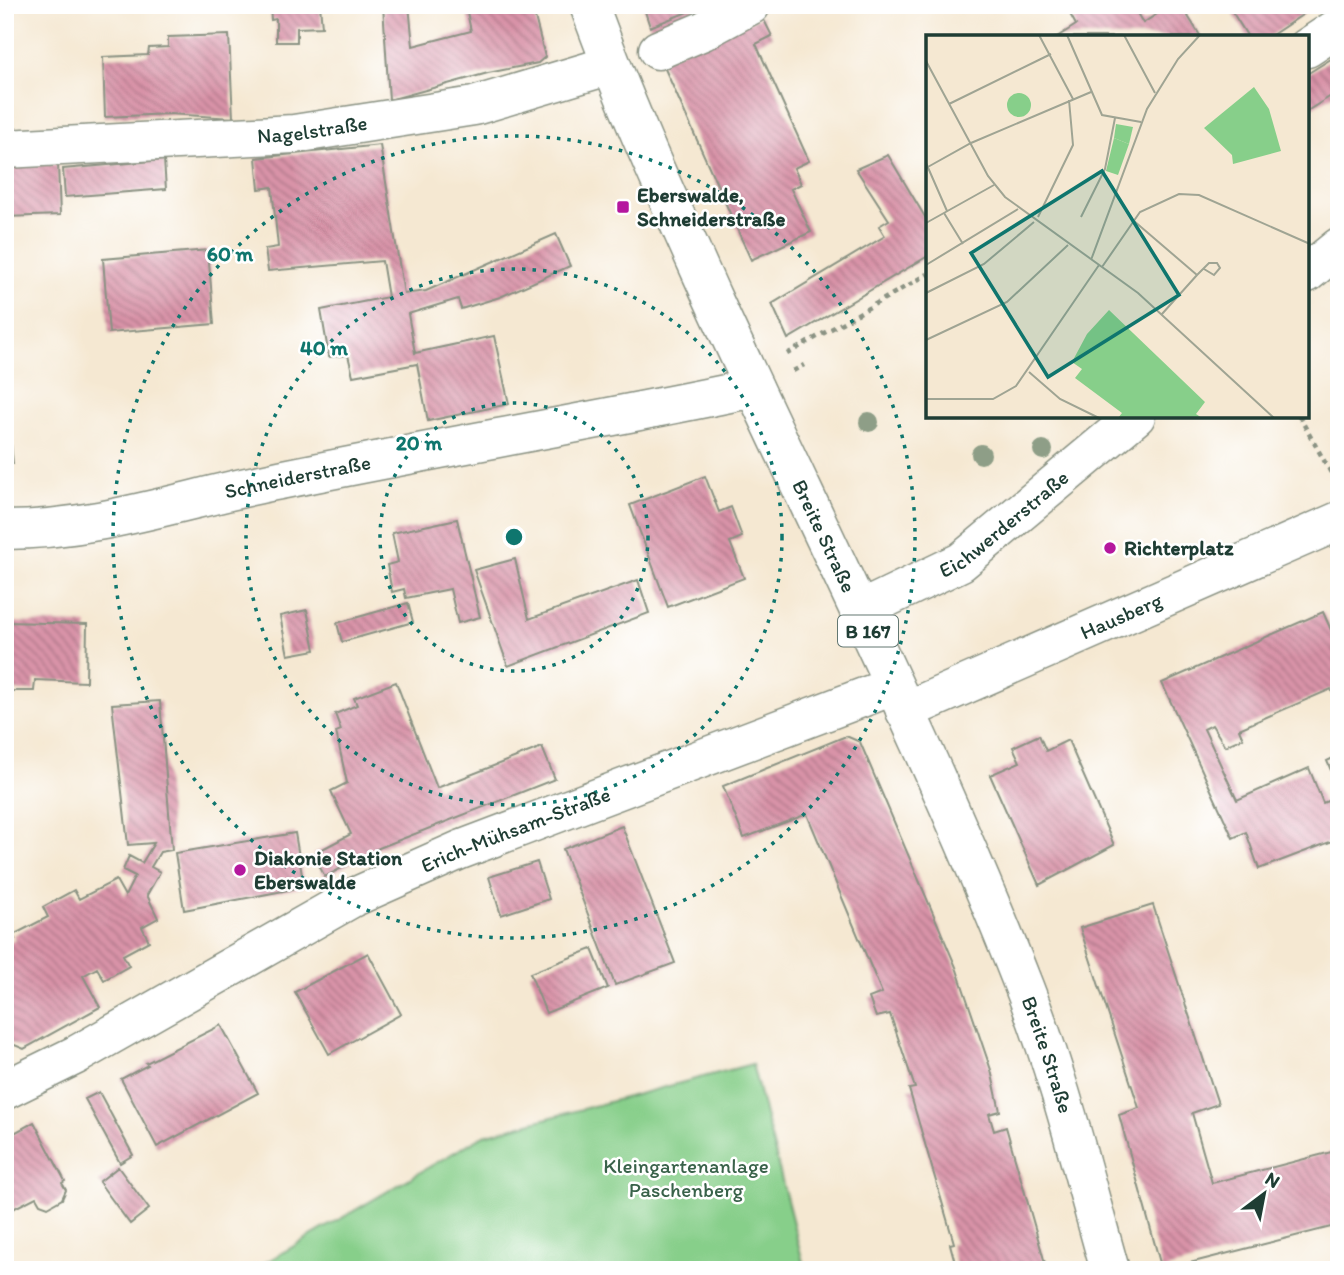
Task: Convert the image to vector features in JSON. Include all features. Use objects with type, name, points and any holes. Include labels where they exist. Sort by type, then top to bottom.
[{"type":"street","name":"Breite Straße","points":[[589,5],[611,65],[754,388],[928,757],[1025,989],[1053,1072],[1110,1270]]},
{"type":"street","points":[[658,50],[703,32],[751,5]]},
{"type":"street","points":[[1309,47],[1339,27]]},
{"type":"street","name":"Nagelstraße","points":[[5,149],[294,134],[474,106],[611,65]]},
{"type":"street","points":[[1309,271],[1339,247]]},
{"type":"street","name":"Schneiderstraße","points":[[5,530],[40,530],[102,523],[267,482],[754,388]]},
{"type":"street","name":"Eichwerderstraße","points":[[859,611],[961,562],[1134,418]]},
{"type":"street","name":"Hausberg","points":[[899,698],[1339,521]]},
{"type":"street","name":"Erich-Mühsam-Straße","points":[[5,1090],[76,1055],[364,893],[460,850],[899,698]]},
{"type":"path","points":[[792,371],[786,352],[926,275]]},
{"type":"path","points":[[1301,418],[1331,473]]},
{"type":"green space","name":"Kleingartenanlage Paschenberg","points":[[752,1064],[805,1270],[253,1270],[484,1135]]},
{"type":"building","points":[[270,5],[320,5],[322,27],[297,28],[297,42],[276,42],[276,19],[271,20]]},
{"type":"building","points":[[383,5],[409,5],[413,46],[471,31],[467,12],[460,12],[460,5],[532,5],[545,57],[538,63],[488,73],[389,100]]},
{"type":"building","points":[[643,5],[705,5],[650,27]]},
{"type":"building","points":[[1065,5],[1132,5],[1143,23],[1171,5],[1181,5],[1200,35],[1060,35],[1076,25]]},
{"type":"building","points":[[1228,5],[1317,5],[1272,35],[1247,35]]},
{"type":"building","points":[[762,16],[772,36],[756,44],[809,161],[794,168],[801,184],[791,189],[811,232],[751,260],[661,60]]},
{"type":"building","points":[[229,35],[233,118],[169,114],[105,117],[103,57],[148,55],[149,48],[168,47],[168,37]]},
{"type":"building","points":[[1339,54],[1339,91],[1309,110],[1309,73]]},
{"type":"building","points":[[380,145],[404,294],[426,291],[556,234],[570,266],[500,297],[461,309],[458,299],[408,314],[415,353],[494,336],[509,404],[428,421],[417,364],[353,376],[348,355],[329,357],[321,310],[388,297],[382,261],[268,271],[265,249],[278,247],[272,187],[259,189],[256,158]]},
{"type":"building","points":[[888,155],[926,219],[926,257],[788,339],[772,304],[885,236],[879,226],[889,220],[856,169]]},
{"type":"building","points":[[164,160],[166,189],[65,197],[63,169]]},
{"type":"building","points":[[58,164],[60,215],[5,217],[5,173],[13,173],[13,166]]},
{"type":"building","points":[[208,250],[214,324],[109,333],[103,259]]},
{"type":"building","points":[[9,423],[13,464],[5,464],[5,424]]},
{"type":"building","points":[[705,476],[719,512],[731,507],[742,537],[730,542],[744,578],[668,607],[630,505]]},
{"type":"building","points":[[457,519],[480,617],[458,623],[450,589],[406,598],[404,589],[392,592],[387,565],[398,562],[392,533]]},
{"type":"building","points":[[515,559],[529,619],[638,580],[649,613],[508,666],[474,570]]},
{"type":"building","points":[[408,603],[413,622],[342,642],[337,623]]},
{"type":"building","points":[[307,610],[315,650],[288,655],[280,616]]},
{"type":"building","points":[[1323,612],[1339,648],[1339,698],[1335,699],[1331,689],[1239,729],[1243,738],[1225,746],[1212,725],[1204,729],[1237,800],[1309,768],[1323,803],[1339,796],[1339,829],[1334,831],[1338,839],[1259,869],[1246,832],[1233,838],[1162,683]]},
{"type":"building","points":[[5,622],[87,624],[86,682],[35,680],[34,691],[5,691]]},
{"type":"building","points":[[396,682],[437,788],[542,747],[555,779],[379,848],[325,877],[313,854],[351,834],[331,791],[347,783],[336,732],[341,730],[335,714],[357,705],[354,698]]},
{"type":"building","points":[[160,701],[172,850],[160,852],[151,867],[160,872],[147,895],[158,918],[142,927],[149,941],[123,955],[129,966],[104,980],[97,968],[83,976],[100,1007],[24,1049],[5,1041],[5,945],[15,939],[13,935],[48,917],[43,907],[74,890],[79,899],[116,880],[125,896],[135,876],[123,870],[129,856],[142,863],[154,843],[128,845],[112,704]]},
{"type":"building","points":[[1039,735],[1046,751],[1068,740],[1114,845],[1039,885],[990,775],[1020,762],[1013,747]]},
{"type":"building","points":[[846,736],[860,742],[956,967],[991,1070],[1000,1111],[989,1114],[994,1131],[1006,1127],[1047,1270],[957,1270],[950,1244],[954,1243],[909,1089],[915,1088],[890,1014],[876,1017],[869,998],[882,993],[807,814],[744,838],[723,786]]},
{"type":"building","points":[[1339,755],[1339,789],[1327,761]]},
{"type":"building","points":[[622,826],[675,963],[615,985],[563,849]]},
{"type":"building","name":"Diakonie Station Eberswalde","points":[[295,833],[304,887],[184,910],[175,853]]},
{"type":"building","points":[[537,862],[549,899],[501,915],[489,877]]},
{"type":"building","points":[[1153,905],[1218,1104],[1192,1113],[1212,1183],[1339,1150],[1339,1225],[1162,1270],[1119,1115],[1139,1108],[1080,928]]},
{"type":"building","points":[[592,949],[608,988],[546,1013],[530,973]]},
{"type":"building","points":[[368,953],[401,1014],[329,1054],[295,992]]},
{"type":"building","points":[[221,1025],[258,1093],[157,1147],[121,1079],[148,1065],[146,1063]]},
{"type":"building","points":[[99,1092],[133,1155],[120,1163],[85,1099]]},
{"type":"building","points":[[34,1122],[65,1181],[62,1183],[66,1190],[62,1199],[48,1207],[40,1204],[36,1197],[5,1213],[5,1138]]},
{"type":"building","points":[[118,1167],[149,1209],[130,1224],[99,1182]]},
{"type":"place","name":"Eberswalde, Schneiderstraße","points":[[623,207]]},
{"type":"place","name":"Richterplatz","points":[[1110,548]]},
{"type":"place","name":"Diakonie Station Eberswalde","points":[[240,870]]}]
